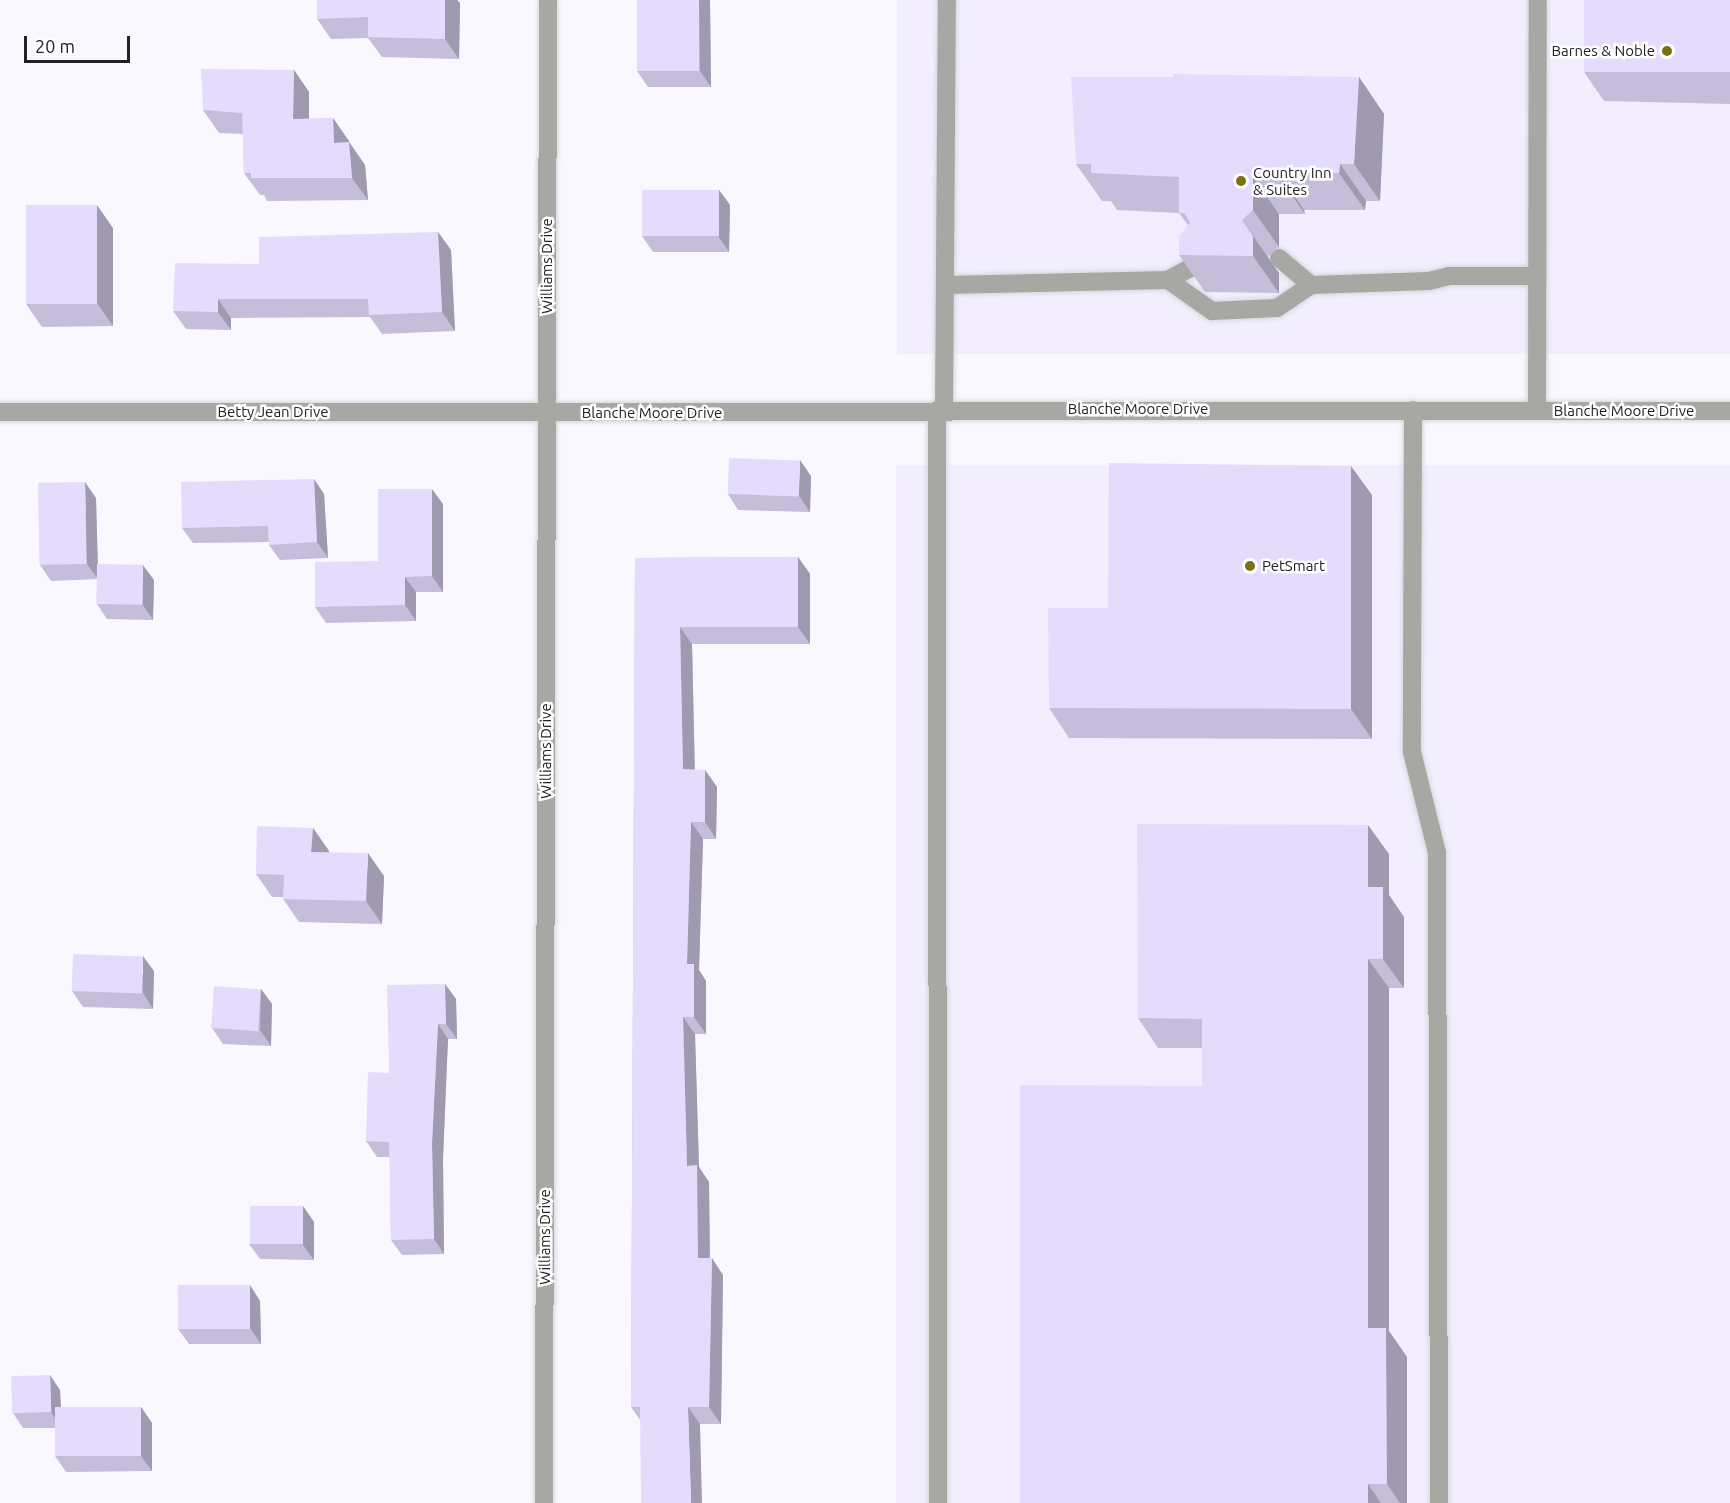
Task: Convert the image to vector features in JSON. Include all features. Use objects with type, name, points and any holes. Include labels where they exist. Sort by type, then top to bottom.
[{"type":"street","name":"Williams Drive","points":[[544,1503],[548,0]]},
{"type":"street","points":[[938,1503],[941,411],[947,285],[947,0]]},
{"type":"street","points":[[1537,411],[1538,0]]},
{"type":"street","points":[[1279,258],[1311,285]]},
{"type":"street","points":[[947,285],[1168,280],[1204,260]]},
{"type":"street","points":[[1168,280],[1212,311],[1277,308],[1311,285],[1429,281],[1449,276],[1537,276]]},
{"type":"street","points":[[1413,410],[1412,752],[1437,853],[1439,1503]]},
{"type":"street","name":"Blanche Moore Drive","points":[[546,413],[1730,411]]},
{"type":"street","name":"Betty Jean Drive","points":[[0,412],[546,413]]},
{"type":"shaded area","points":[[897,0],[1730,0],[1730,354],[897,354]]},
{"type":"shaded area","points":[[896,465],[1730,465],[1730,1503],[896,1503]]},
{"type":"building","points":[[317,0],[445,0],[445,39],[368,37],[368,17],[317,19]]},
{"type":"building","points":[[637,0],[699,0],[699,71],[637,71]]},
{"type":"building","name":"Barnes & Noble","points":[[1584,0],[1730,0],[1730,72],[1584,72]]},
{"type":"building","points":[[201,69],[294,70],[293,119],[333,118],[334,143],[349,142],[352,178],[251,178],[251,173],[244,173],[242,113],[203,110]]},
{"type":"building","points":[[1173,74],[1359,77],[1354,164],[1340,164],[1339,173],[1279,173],[1279,177],[1253,177],[1253,210],[1242,220],[1253,236],[1253,256],[1179,255],[1179,236],[1190,223],[1185,214],[1179,212],[1179,177],[1091,173],[1091,164],[1076,164],[1071,77],[1173,77]]},
{"type":"building","points":[[642,190],[719,190],[719,236],[642,236]]},
{"type":"building","points":[[26,205],[97,205],[97,304],[26,304]]},
{"type":"building","points":[[438,232],[442,312],[369,315],[368,299],[218,299],[218,312],[173,311],[175,263],[259,264],[259,237]]},
{"type":"building","points":[[729,458],[800,460],[799,496],[728,494]]},
{"type":"building","name":"PetSmart","points":[[1109,463],[1351,466],[1351,709],[1049,708],[1048,608],[1108,608]]},
{"type":"building","points":[[314,479],[317,542],[269,545],[268,526],[182,528],[181,482]]},
{"type":"building","points":[[85,482],[86,564],[39,565],[38,483]]},
{"type":"building","points":[[378,489],[432,489],[432,576],[405,577],[405,605],[315,607],[315,562],[378,561]]},
{"type":"building","points":[[798,557],[798,627],[680,627],[683,769],[705,770],[705,822],[691,822],[687,964],[694,964],[694,1017],[683,1017],[687,1166],[697,1165],[698,1258],[712,1258],[709,1407],[688,1407],[691,1503],[641,1503],[640,1407],[631,1407],[635,558]]},
{"type":"building","points":[[97,564],[143,565],[142,605],[96,604]]},
{"type":"building","points":[[1137,824],[1368,825],[1368,887],[1383,887],[1383,959],[1368,959],[1368,1328],[1386,1328],[1387,1484],[1368,1484],[1368,1503],[1020,1503],[1020,1085],[1202,1086],[1202,1019],[1138,1018]]},
{"type":"building","points":[[257,826],[313,828],[311,852],[368,853],[366,901],[283,899],[284,875],[256,874]]},
{"type":"building","points":[[73,954],[143,956],[142,993],[72,991]]},
{"type":"building","points":[[445,984],[446,1024],[438,1024],[432,1143],[434,1239],[391,1240],[389,1142],[366,1141],[368,1072],[389,1073],[387,985]]},
{"type":"building","points":[[214,986],[261,989],[258,1031],[211,1028]]},
{"type":"building","points":[[250,1206],[303,1206],[303,1244],[250,1244]]},
{"type":"building","points":[[178,1285],[250,1285],[250,1329],[178,1329]]},
{"type":"building","points":[[50,1375],[51,1412],[12,1413],[11,1376]]},
{"type":"building","points":[[55,1407],[141,1407],[141,1456],[55,1456]]},
{"type":"place","name":"Barnes & Noble","points":[[1667,51]]},
{"type":"place","name":"Country Inn & Suites","points":[[1241,181]]},
{"type":"place","name":"PetSmart","points":[[1250,566]]}]
